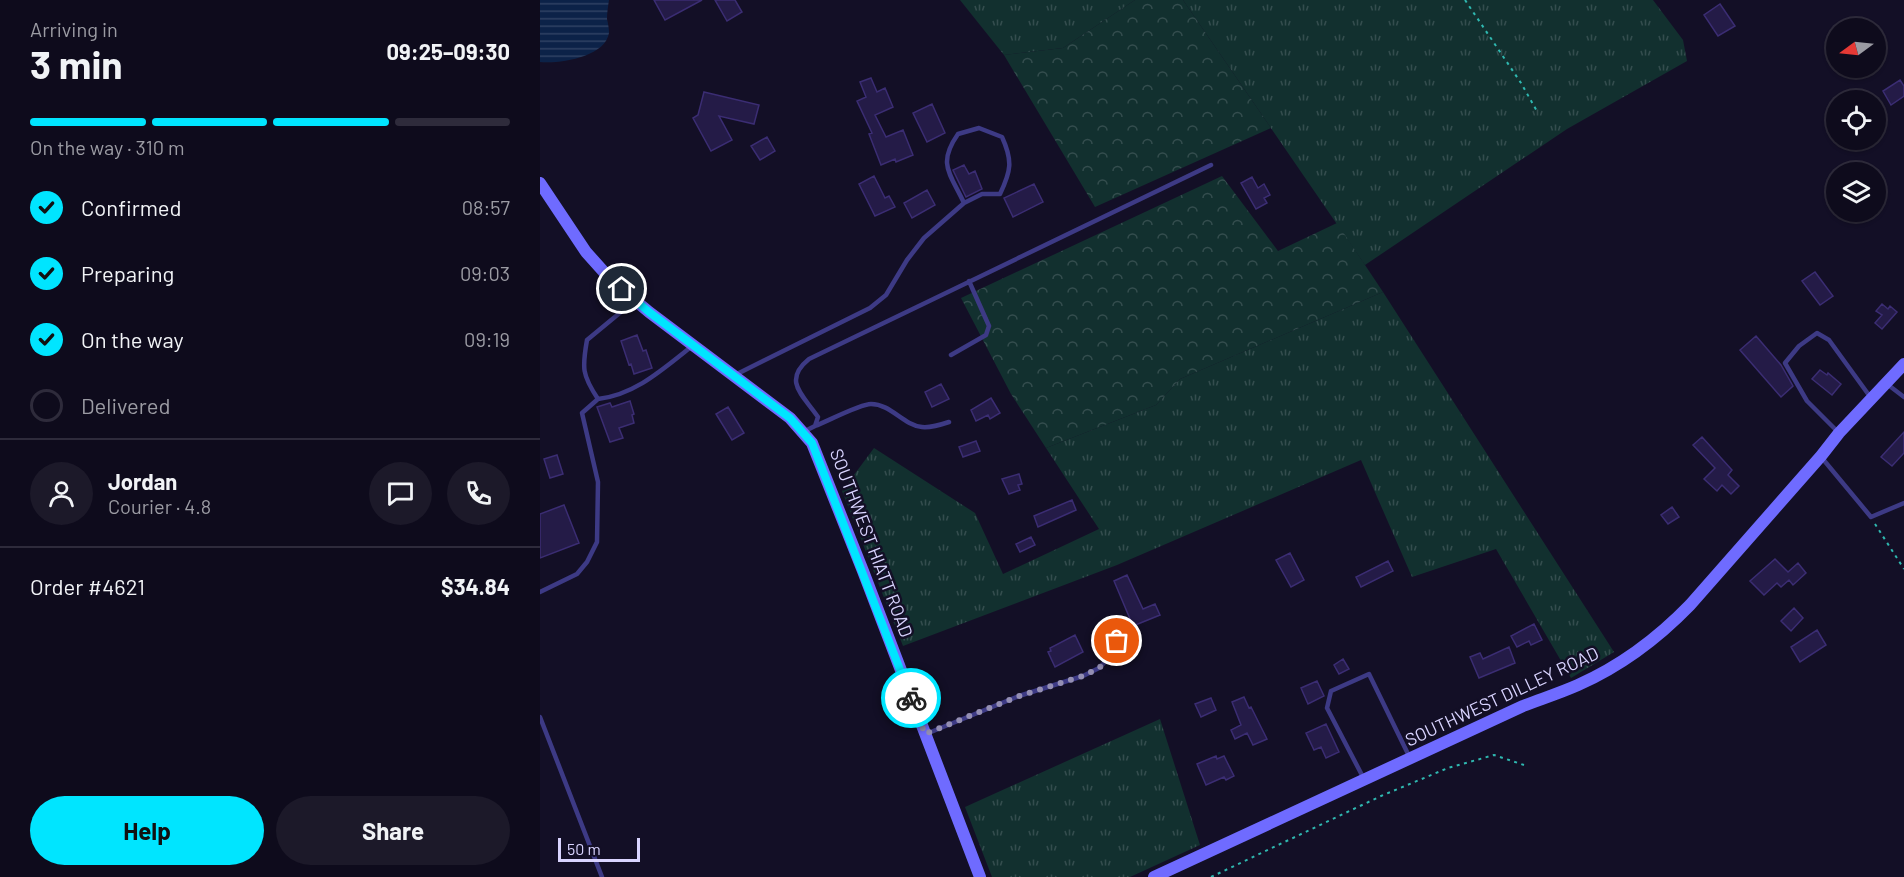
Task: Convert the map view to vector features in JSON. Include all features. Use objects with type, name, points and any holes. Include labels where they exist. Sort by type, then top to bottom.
[{"type":"street","name":"SOUTHWEST HIATT ROAD","points":[[540,183],[586,252],[612,281],[734,376],[790,418],[809,429],[812,443],[980,877]]},
{"type":"street","name":"SOUTHWEST DILLEY ROAD","points":[[1154,877],[1522,706],[1578,685],[1644,646],[1690,605],[1839,433],[1904,364]]},
{"type":"lane","points":[[734,376],[870,308],[886,295],[906,260],[924,238],[964,203],[982,195],[1000,194],[1008,177],[1010,155],[1002,137],[979,128],[958,134],[950,145],[945,164],[964,203]]},
{"type":"lane","points":[[809,429],[818,417],[798,389],[795,378],[799,367],[809,359],[1211,165]]},
{"type":"lane","points":[[951,355],[986,335],[989,326],[969,281]]},
{"type":"lane","points":[[598,399],[587,383],[583,364],[586,340],[635,300]]},
{"type":"lane","points":[[1839,433],[1807,401],[1785,363],[1799,346],[1817,333],[1829,340],[1871,399]]},
{"type":"lane","points":[[540,592],[577,574],[587,562],[597,542],[598,482],[582,413],[598,399],[612,398],[644,383],[693,345]]},
{"type":"lane","points":[[1887,384],[1904,397]]},
{"type":"lane","points":[[809,429],[860,406],[872,404],[879,405],[921,427],[934,427],[949,422]]},
{"type":"lane","points":[[1821,456],[1871,517],[1904,503]]},
{"type":"lane","points":[[925,734],[1019,696],[1083,676],[1099,668],[1112,655],[1117,641],[1111,623]]},
{"type":"lane","points":[[1365,780],[1327,708],[1331,691],[1369,674],[1410,759]]},
{"type":"lane","points":[[540,717],[602,877]]},
{"type":"path","points":[[1465,0],[1521,83],[1538,113]]},
{"type":"path","points":[[1871,517],[1904,569]]},
{"type":"path","points":[[1211,877],[1381,796],[1448,768],[1494,755],[1524,765]]},
{"type":"green space","points":[[960,0],[1135,0],[1063,48],[1004,55]]},
{"type":"green space","points":[[1135,0],[1183,0],[1271,128],[1095,207],[1004,55],[1063,48]]},
{"type":"green space","points":[[1183,0],[1653,0],[1683,40],[1687,61],[1567,129],[1365,265]]},
{"type":"green space","points":[[1222,176],[1278,251],[1337,223],[1383,292],[1180,379],[1156,405],[1046,448],[1011,394],[961,298]]},
{"type":"green space","points":[[1383,292],[1614,652],[1571,678],[1496,549],[1412,577],[1361,460],[1117,565],[903,646],[842,491],[874,448],[975,513],[1003,574],[1099,529],[1046,448],[1156,405],[1180,379]]},
{"type":"green space","points":[[1160,719],[1200,845],[1130,877],[992,877],[965,807]]},
{"type":"water","points":[[540,0],[609,0],[607,19],[609,33],[606,41],[591,53],[580,57],[559,62],[540,62]]},
{"type":"building","points":[[654,0],[702,0],[665,20]]},
{"type":"building","points":[[715,0],[735,0],[742,12],[727,21]]},
{"type":"building","points":[[1720,4],[1735,26],[1718,36],[1704,15]]},
{"type":"building","points":[[871,78],[877,92],[885,88],[893,107],[875,115],[886,137],[903,130],[913,155],[881,165],[869,134],[872,133],[857,101],[866,97],[860,82]]},
{"type":"building","points":[[1900,80],[1904,86],[1904,96],[1891,105],[1885,90]]},
{"type":"building","points":[[704,92],[759,105],[754,124],[719,116],[732,140],[711,151],[693,118],[698,115]]},
{"type":"building","points":[[932,104],[945,133],[927,142],[913,113]]},
{"type":"building","points":[[767,137],[775,151],[760,160],[751,146]]},
{"type":"building","points":[[964,165],[969,174],[975,171],[982,189],[966,197],[953,170]]},
{"type":"building","points":[[874,176],[885,198],[889,196],[895,207],[875,216],[859,184]]},
{"type":"building","points":[[1252,177],[1258,188],[1264,184],[1270,195],[1264,198],[1267,203],[1256,209],[1241,183]]},
{"type":"building","points":[[1034,184],[1043,202],[1013,217],[1004,198]]},
{"type":"building","points":[[927,190],[935,205],[912,218],[904,203]]},
{"type":"building","points":[[1815,272],[1833,296],[1820,305],[1802,281]]},
{"type":"building","points":[[1882,304],[1888,309],[1890,306],[1897,312],[1882,329],[1875,323],[1882,315],[1876,311]]},
{"type":"building","points":[[637,335],[643,351],[646,350],[652,368],[634,374],[621,341]]},
{"type":"building","points":[[1756,336],[1781,365],[1793,386],[1781,397],[1740,350]]},
{"type":"building","points":[[1820,370],[1827,375],[1828,373],[1841,384],[1832,395],[1812,379]]},
{"type":"building","points":[[941,384],[949,399],[932,407],[925,392]]},
{"type":"building","points":[[991,398],[1000,413],[990,419],[988,415],[976,421],[971,410]]},
{"type":"building","points":[[630,401],[634,423],[619,428],[623,438],[610,442],[597,407],[610,403],[612,407]]},
{"type":"building","points":[[728,407],[744,433],[732,440],[716,414]]},
{"type":"building","points":[[1904,432],[1904,453],[1892,466],[1881,457]]},
{"type":"building","points":[[1702,437],[1732,470],[1728,475],[1739,486],[1731,494],[1722,485],[1717,491],[1704,479],[1715,468],[1693,445]]},
{"type":"building","points":[[976,441],[980,451],[963,457],[959,447]]},
{"type":"building","points":[[557,455],[563,474],[550,478],[544,459]]},
{"type":"building","points":[[1019,474],[1022,484],[1018,485],[1020,490],[1009,494],[1002,479]]},
{"type":"building","points":[[1072,500],[1076,510],[1038,527],[1034,516]]},
{"type":"building","points":[[564,505],[579,543],[540,558],[540,514]]},
{"type":"building","points":[[1672,507],[1679,517],[1668,524],[1661,515]]},
{"type":"building","points":[[1031,537],[1035,545],[1020,552],[1016,544]]},
{"type":"building","points":[[1290,553],[1304,580],[1291,587],[1276,560]]},
{"type":"building","points":[[1775,559],[1788,572],[1798,563],[1806,573],[1793,585],[1789,580],[1781,587],[1777,583],[1764,595],[1750,581]]},
{"type":"building","points":[[1388,561],[1393,571],[1361,587],[1356,577]]},
{"type":"building","points":[[1127,575],[1143,609],[1155,604],[1160,615],[1133,626],[1114,581]]},
{"type":"building","points":[[1794,608],[1803,618],[1791,631],[1781,621]]},
{"type":"building","points":[[1534,624],[1542,640],[1531,645],[1529,641],[1517,647],[1511,636]]},
{"type":"building","points":[[1817,630],[1826,645],[1800,662],[1791,647]]},
{"type":"building","points":[[1075,635],[1083,652],[1055,667],[1048,652],[1051,651],[1050,648]]},
{"type":"building","points":[[1509,647],[1515,663],[1479,678],[1470,657],[1480,653],[1483,659]]},
{"type":"building","points":[[1343,659],[1349,669],[1339,674],[1334,665]]},
{"type":"building","points":[[1317,681],[1324,696],[1308,704],[1301,688]]},
{"type":"building","points":[[1244,697],[1267,739],[1253,745],[1247,733],[1235,739],[1231,730],[1241,725],[1232,702]]},
{"type":"building","points":[[1211,698],[1216,710],[1201,717],[1195,704]]},
{"type":"building","points":[[1326,724],[1339,752],[1326,758],[1321,747],[1314,750],[1306,733]]},
{"type":"building","points":[[1216,756],[1217,759],[1224,756],[1234,776],[1226,780],[1224,777],[1206,785],[1197,764]]},
{"type":"way so far","points":[[911,698],[925,734],[1019,696],[1083,676],[1099,668],[1112,655],[1117,641]]},
{"type":"route","points":[[622,289],[790,418],[812,443],[911,698]]}]
